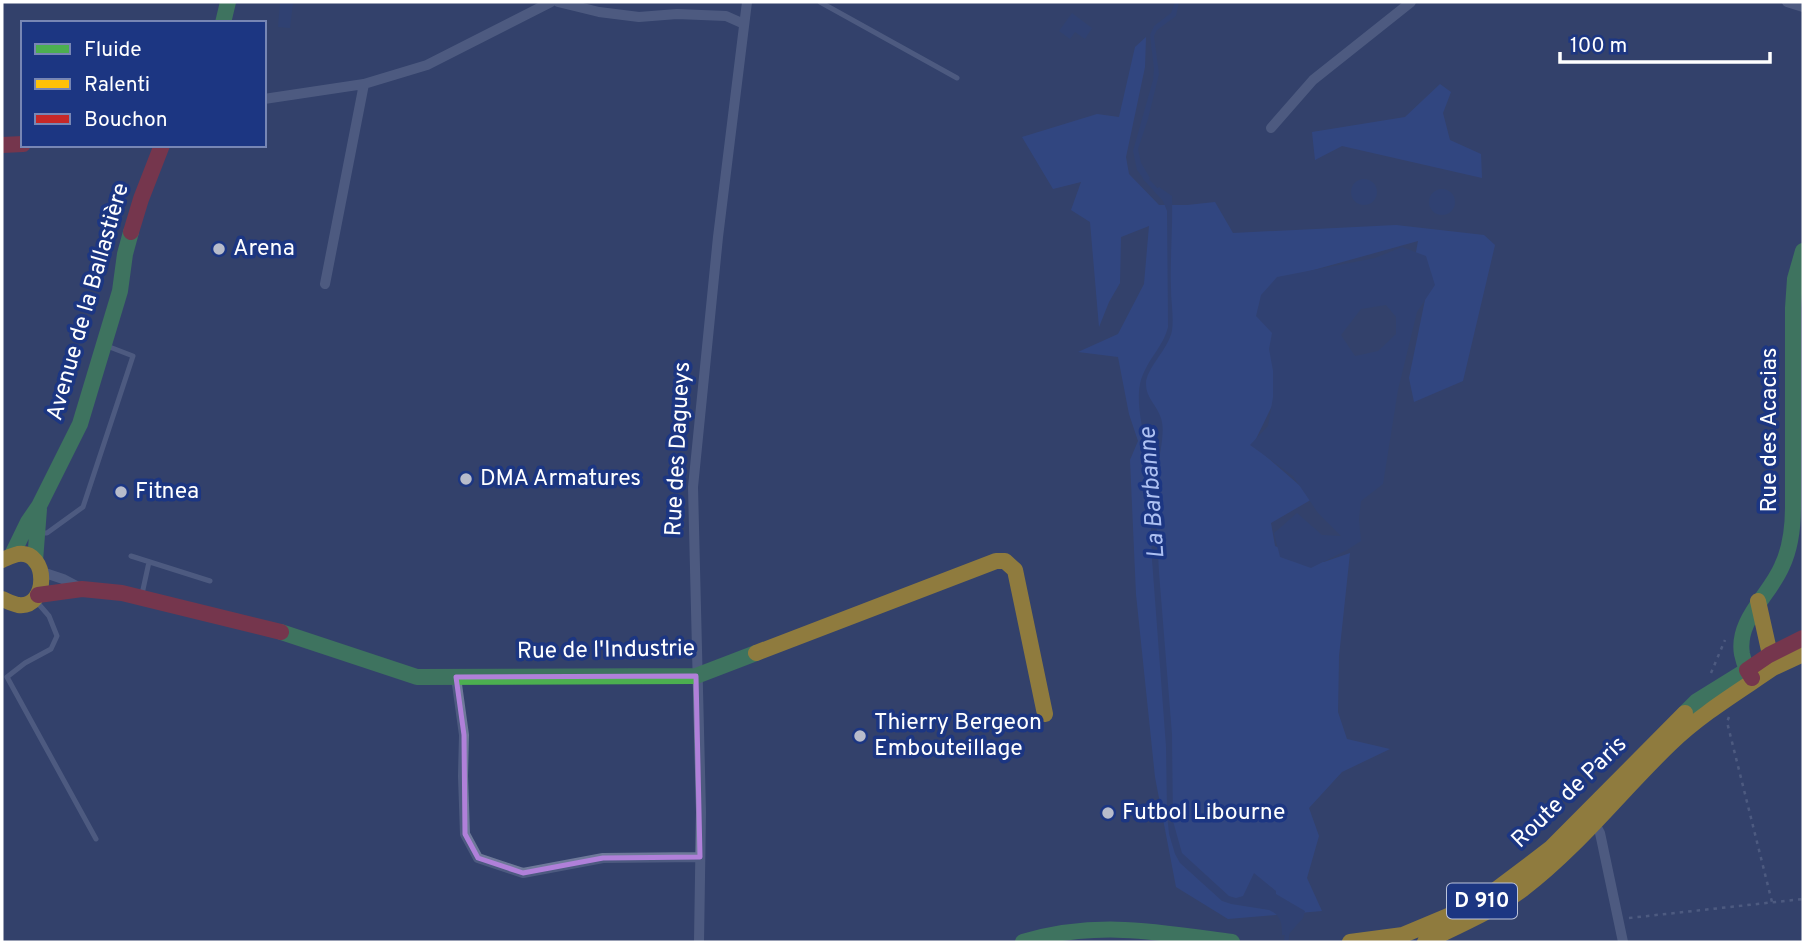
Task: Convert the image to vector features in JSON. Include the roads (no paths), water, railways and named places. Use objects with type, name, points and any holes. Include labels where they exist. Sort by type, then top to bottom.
[{"type":"main road","points":[[223,21],[228,2]]},
{"type":"main road","points":[[2,145],[21,144]]},
{"type":"main road","name":"Avenue de la Ballastière","points":[[7,558],[39,506],[80,424],[120,291],[125,254],[138,210],[151,171],[163,147]]},
{"type":"main road","name":"Rue des Acacias","points":[[1750,675],[1744,664],[1740,640],[1758,601],[1776,578],[1787,555],[1793,517],[1793,308],[1795,279],[1803,251]]},
{"type":"main road","name":"Avenue de la Ballastière","points":[[36,597],[43,584],[36,533],[39,506]]},
{"type":"main road","points":[[7,558],[20,554],[29,556],[39,567]]},
{"type":"main road","name":"Rue de l'Industrie","points":[[2,600],[22,605],[36,597],[82,589],[121,593],[275,630],[417,677],[696,676],[996,561],[1005,561],[1015,570],[1045,714]]},
{"type":"main road","points":[[1758,601],[1771,661]]},
{"type":"main road","name":"Route de Paris","points":[[1425,942],[1479,916],[1521,890],[1562,856],[1591,818],[1697,701],[1750,675],[1803,638]]},
{"type":"main road","name":"Route de Paris","points":[[1771,661],[1803,654]]},
{"type":"main road","name":"Route de Paris","points":[[1350,942],[1403,935],[1477,904],[1591,818],[1671,743],[1750,675]]},
{"type":"main road","points":[[1024,942],[1042,935],[1078,929],[1118,929],[1232,942]]},
{"type":"street","points":[[266,99],[364,83],[427,65],[551,2]]},
{"type":"street","points":[[558,2],[639,18],[677,14],[726,16],[744,24]]},
{"type":"street","name":"Rue des Dagueys","points":[[699,942],[701,812],[692,487],[716,250],[747,2]]},
{"type":"street","points":[[1271,128],[1313,80],[1411,2]]},
{"type":"street","points":[[1787,2],[1803,7]]},
{"type":"street","points":[[325,284],[364,83]]},
{"type":"street","name":"Rue de l'Industrie","points":[[39,567],[82,589]]},
{"type":"street","points":[[456,677],[464,735],[465,834],[478,858],[523,873],[603,858],[700,857]]},
{"type":"street","points":[[1591,818],[1600,833],[1623,942]]},
{"type":"lane","points":[[820,2],[957,78]]},
{"type":"lane","points":[[36,533],[47,533],[83,507],[133,356],[104,345]]},
{"type":"lane","points":[[131,556],[210,581]]},
{"type":"lane","points":[[141,597],[149,562]]},
{"type":"lane","points":[[36,597],[49,616],[57,636],[51,649],[25,663],[8,677],[96,839]]},
{"type":"water","points":[[280,2],[293,3],[290,28],[278,27]]},
{"type":"water","points":[[1175,2],[1179,2],[1176,16],[1157,30],[1154,36],[1159,74],[1138,149],[1141,163],[1150,178],[1146,182],[1137,170],[1133,151],[1153,80],[1150,35],[1154,26],[1171,13]]},
{"type":"water","points":[[1072,13],[1092,28],[1085,39],[1075,32],[1070,39],[1059,31]]},
{"type":"water","points":[[1364,179],[1373,183],[1377,192],[1373,201],[1364,205],[1355,201],[1351,192],[1355,183]]},
{"type":"water","points":[[1159,187],[1172,196],[1173,320],[1170,338],[1146,384],[1163,428],[1159,460],[1154,461],[1154,472],[1151,473],[1150,451],[1147,450],[1141,421],[1139,390],[1144,372],[1164,339],[1168,327],[1167,211],[1154,191]]},
{"type":"water","points":[[1442,189],[1451,193],[1455,202],[1451,211],[1442,215],[1433,211],[1429,202],[1433,193]]},
{"type":"water","points":[[1402,247],[1426,256],[1435,285],[1417,312],[1398,390],[1383,484],[1361,501],[1361,541],[1311,568],[1280,557],[1274,533],[1297,513],[1322,535],[1341,536],[1318,513],[1293,476],[1250,445],[1268,426],[1273,397],[1273,371],[1269,349],[1272,333],[1256,316],[1261,295],[1277,277],[1375,258]],"holes":[[[1386,305],[1396,317],[1396,334],[1378,351],[1355,356],[1341,335],[1361,309]]]},
{"type":"water","points":[[1154,474],[1172,734],[1173,821],[1182,853],[1229,896],[1243,896],[1254,873],[1276,891],[1276,894],[1305,911],[1303,918],[1288,935],[1282,935],[1280,920],[1273,912],[1222,901],[1180,863],[1169,834],[1166,747],[1152,560],[1149,475]]},
{"type":"waterway","name":"La Barbanne","points":[[1145,178],[1158,192]]},
{"type":"waterway","name":"La Barbanne","points":[[1286,942],[1288,929]]},
{"type":"place","name":"Arena","points":[[219,249]]},
{"type":"place","name":"DMA Armatures","points":[[466,479]]},
{"type":"place","name":"Fitnea","points":[[121,492]]},
{"type":"place","name":"Thierry Bergeon Embouteillage","points":[[860,736]]},
{"type":"place","name":"Futbol Libourne","points":[[1108,813]]}]
